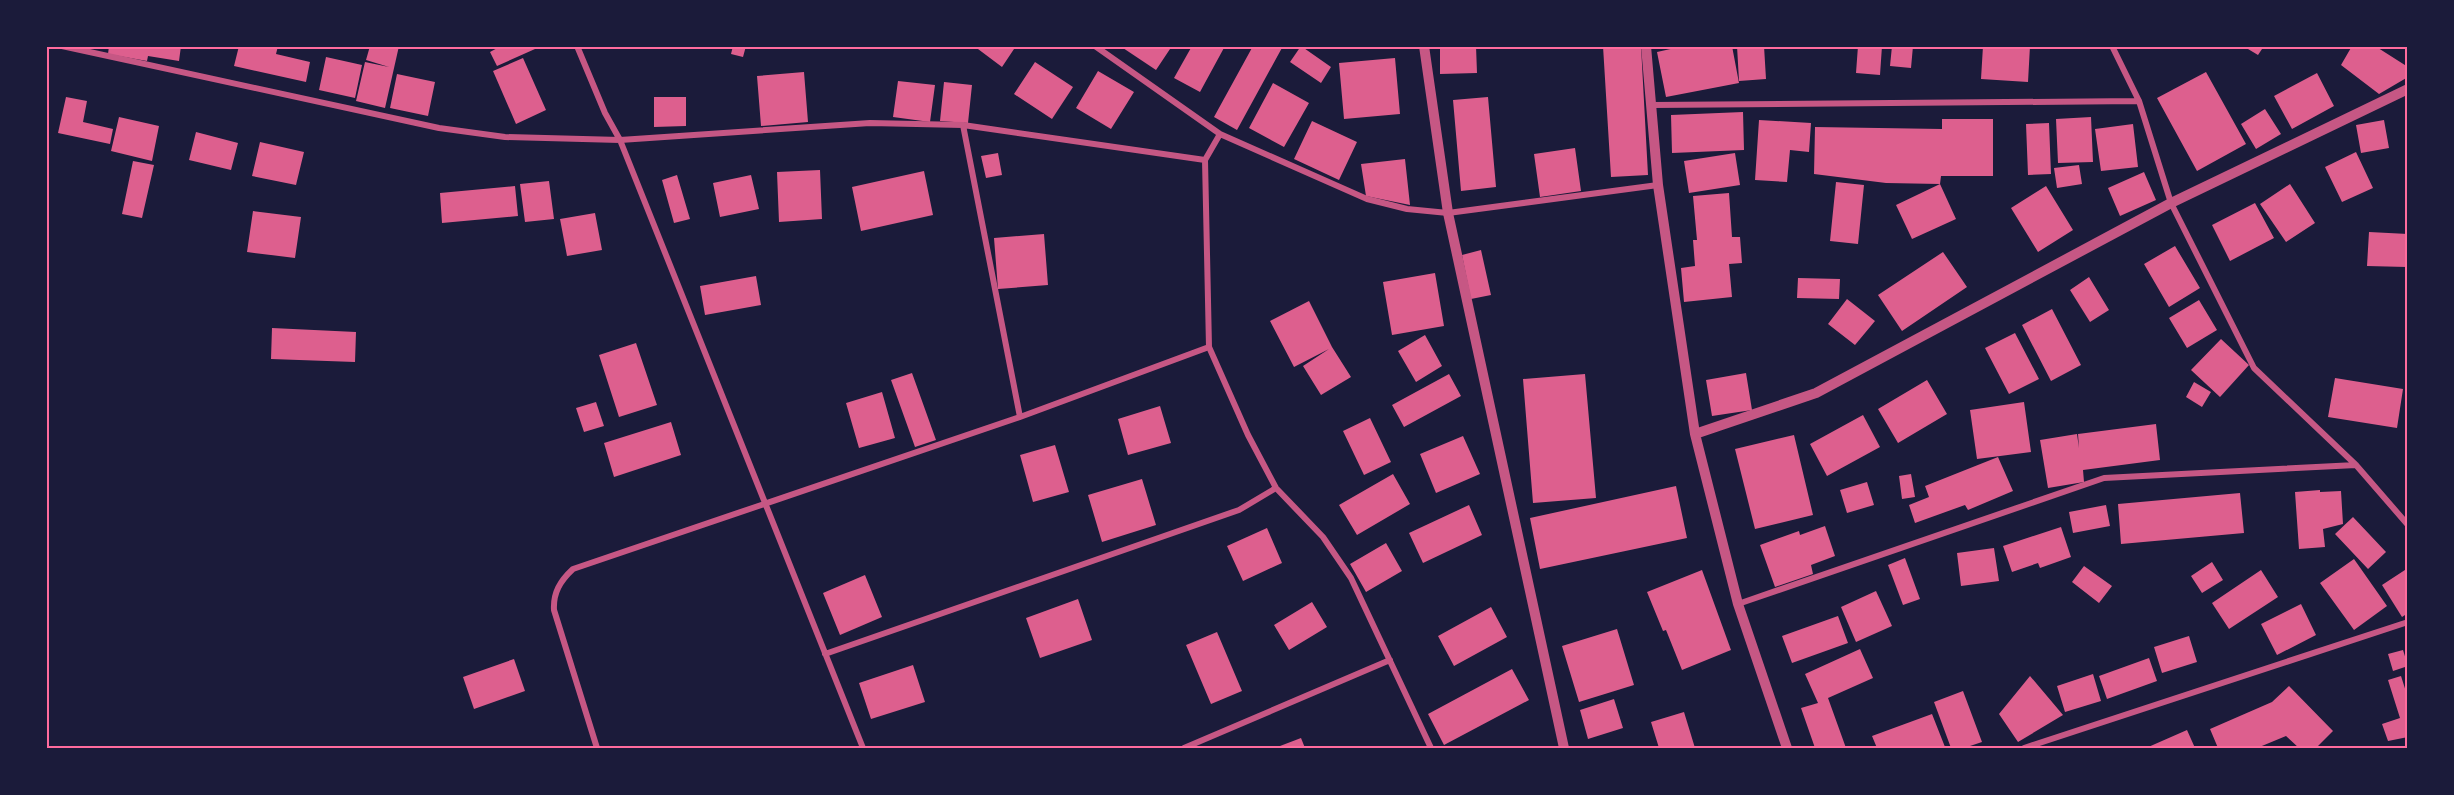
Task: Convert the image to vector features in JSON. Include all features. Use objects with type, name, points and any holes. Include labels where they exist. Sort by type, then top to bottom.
[{"type":"street","points":[[62,46],[440,128],[505,137],[620,140],[870,123],[963,125],[1205,160]]},
{"type":"street","points":[[577,46],[605,113],[620,140],[863,748]]},
{"type":"street","points":[[1095,46],[1220,134],[1367,199],[1407,209],[1448,213],[1658,185]]},
{"type":"street","points":[[1424,46],[1448,213],[1564,748]]},
{"type":"street","points":[[1646,46],[1658,185],[1695,434],[1738,604],[1788,748]]},
{"type":"street","points":[[2112,46],[2139,101],[2171,203],[2254,368],[2356,465],[2408,525]]},
{"type":"street","points":[[1695,434],[1816,393],[2171,203],[2408,89]]},
{"type":"street","points":[[1652,105],[2139,101]]},
{"type":"street","points":[[963,125],[1020,417]]},
{"type":"street","points":[[1220,134],[1205,160],[1209,347],[1232,403],[1276,488],[1323,537],[1351,579],[1431,748]]},
{"type":"street","points":[[597,748],[555,618],[554,602],[559,584],[573,569],[1020,417],[1209,347]]},
{"type":"street","points":[[1738,604],[2104,478],[2356,465]]},
{"type":"street","points":[[825,654],[1239,510],[1276,488]]},
{"type":"street","points":[[2024,748],[2408,622]]},
{"type":"street","points":[[1184,748],[1390,660]]},
{"type":"building","points":[[109,46],[181,46],[179,61],[148,56],[147,61],[108,54]]},
{"type":"building","points":[[239,46],[278,46],[276,54],[310,62],[306,82],[234,66]]},
{"type":"building","points":[[370,46],[399,46],[385,108],[356,101],[365,62],[389,67],[366,60]]},
{"type":"building","points":[[501,46],[534,46],[535,49],[497,66],[490,52]]},
{"type":"building","points":[[733,46],[746,46],[743,57],[731,54]]},
{"type":"building","points":[[974,46],[1016,46],[1002,67]]},
{"type":"building","points":[[1120,46],[1172,46],[1156,70]]},
{"type":"building","points":[[1192,46],[1225,46],[1200,92],[1174,78]]},
{"type":"building","points":[[1253,46],[1283,46],[1237,130],[1214,117]]},
{"type":"building","points":[[1301,46],[1331,67],[1321,83],[1290,62]]},
{"type":"building","points":[[1440,46],[1476,46],[1477,73],[1440,74]]},
{"type":"building","points":[[1603,46],[1641,46],[1648,175],[1611,177]]},
{"type":"building","points":[[1684,46],[1732,46],[1739,83],[1666,97],[1657,52]]},
{"type":"building","points":[[1737,46],[1764,46],[1766,79],[1739,81]]},
{"type":"building","points":[[1858,46],[1882,46],[1880,75],[1856,73]]},
{"type":"building","points":[[1892,46],[1913,46],[1911,68],[1890,66]]},
{"type":"building","points":[[1983,46],[2030,46],[2028,82],[1981,79]]},
{"type":"building","points":[[2243,46],[2264,46],[2258,55]]},
{"type":"building","points":[[2352,46],[2375,46],[2408,67],[2408,77],[2379,94],[2341,65]]},
{"type":"building","points":[[326,57],[362,65],[355,98],[319,90]]},
{"type":"building","points":[[523,58],[546,110],[516,124],[493,71]]},
{"type":"building","points":[[1395,58],[1400,114],[1344,119],[1339,63]]},
{"type":"building","points":[[1035,62],[1073,87],[1052,119],[1014,94]]},
{"type":"building","points":[[1098,71],[1134,92],[1111,129],[1076,108]]},
{"type":"building","points":[[804,72],[808,122],[761,126],[757,76]]},
{"type":"building","points":[[2206,72],[2246,144],[2197,171],[2157,98]]},
{"type":"building","points":[[2317,73],[2334,106],[2292,129],[2274,96]]},
{"type":"building","points":[[397,74],[435,82],[428,116],[390,108]]},
{"type":"building","points":[[898,81],[935,85],[930,122],[893,117]]},
{"type":"building","points":[[944,82],[972,85],[968,123],[940,121]]},
{"type":"building","points":[[1273,83],[1309,103],[1284,147],[1249,128]]},
{"type":"building","points":[[66,97],[87,101],[83,122],[113,129],[110,144],[58,133]]},
{"type":"building","points":[[654,97],[686,97],[686,126],[654,127]]},
{"type":"building","points":[[1488,97],[1496,187],[1461,191],[1453,100]]},
{"type":"building","points":[[2265,109],[2281,134],[2256,149],[2241,124]]},
{"type":"building","points":[[1743,112],[1744,150],[1672,153],[1671,115]]},
{"type":"building","points":[[119,117],[159,126],[152,161],[111,151]]},
{"type":"building","points":[[2091,117],[2093,162],[2058,163],[2056,119]]},
{"type":"building","points":[[1942,119],[1993,119],[1993,176],[1941,176],[1940,184],[1886,183],[1814,174],[1815,127],[1942,129]]},
{"type":"building","points":[[1759,120],[1811,123],[1809,152],[1790,150],[1787,182],[1755,180]]},
{"type":"building","points":[[2384,120],[2389,148],[2361,153],[2356,125]]},
{"type":"building","points":[[1312,121],[1357,142],[1339,180],[1294,159]]},
{"type":"building","points":[[2049,123],[2051,174],[2028,175],[2026,124]]},
{"type":"building","points":[[2133,124],[2138,167],[2101,171],[2095,129]]},
{"type":"building","points":[[196,132],[238,143],[231,170],[189,160]]},
{"type":"building","points":[[260,142],[304,152],[296,185],[252,176]]},
{"type":"building","points":[[1575,148],[1581,191],[1540,197],[1534,154]]},
{"type":"building","points":[[2356,152],[2373,188],[2342,202],[2325,167]]},
{"type":"building","points":[[998,153],[1002,175],[986,178],[981,156]]},
{"type":"building","points":[[1735,153],[1740,185],[1689,193],[1684,161]]},
{"type":"building","points":[[1405,159],[1410,205],[1366,196],[1361,164]]},
{"type":"building","points":[[133,161],[154,165],[142,218],[122,214]]},
{"type":"building","points":[[2079,165],[2082,184],[2057,188],[2054,168]]},
{"type":"building","points":[[820,170],[822,219],[779,222],[777,172]]},
{"type":"building","points":[[924,171],[933,215],[861,231],[852,187]]},
{"type":"building","points":[[2144,172],[2156,200],[2120,216],[2108,188]]},
{"type":"building","points":[[677,175],[690,219],[674,223],[662,180]]},
{"type":"building","points":[[751,175],[759,209],[720,217],[713,183]]},
{"type":"building","points":[[549,181],[554,219],[525,222],[520,184]]},
{"type":"building","points":[[1836,182],[1864,185],[1858,244],[1830,241]]},
{"type":"building","points":[[1940,184],[1956,219],[1912,239],[1896,205]]},
{"type":"building","points":[[2290,184],[2315,223],[2286,242],[2260,204]]},
{"type":"building","points":[[515,186],[518,216],[442,223],[440,193]]},
{"type":"building","points":[[2046,186],[2073,230],[2038,252],[2011,208]]},
{"type":"building","points":[[1729,193],[1732,237],[1740,237],[1742,263],[1729,264],[1732,297],[1684,302],[1681,268],[1695,266],[1693,240],[1697,240],[1693,196]]},
{"type":"building","points":[[2255,203],[2274,238],[2230,261],[2212,225]]},
{"type":"building","points":[[253,211],[301,217],[295,258],[247,252]]},
{"type":"building","points":[[595,213],[602,250],[567,256],[560,219]]},
{"type":"building","points":[[2369,232],[2408,234],[2407,267],[2367,266]]},
{"type":"building","points":[[1044,234],[1048,285],[998,289],[994,238]]},
{"type":"building","points":[[2175,246],[2200,288],[2169,307],[2144,264]]},
{"type":"building","points":[[1481,250],[1491,295],[1471,299],[1462,255]]},
{"type":"building","points":[[1943,252],[1967,287],[1902,331],[1878,295]]},
{"type":"building","points":[[1435,273],[1444,326],[1392,335],[1383,282]]},
{"type":"building","points":[[756,276],[761,305],[705,315],[700,286]]},
{"type":"building","points":[[2089,277],[2109,310],[2090,322],[2070,290]]},
{"type":"building","points":[[1798,278],[1840,279],[1839,299],[1797,298]]},
{"type":"building","points":[[1847,299],[1875,321],[1855,345],[1828,324]]},
{"type":"building","points":[[2199,300],[2217,330],[2187,348],[2169,318]]},
{"type":"building","points":[[1309,301],[1332,347],[1351,377],[1321,395],[1303,366],[1329,349],[1294,367],[1270,321]]},
{"type":"building","points":[[2052,309],[2081,365],[2051,381],[2022,325]]},
{"type":"building","points":[[272,328],[356,332],[355,362],[271,359]]},
{"type":"building","points":[[2015,333],[2039,379],[2009,394],[1985,348]]},
{"type":"building","points":[[1425,335],[1442,366],[1416,382],[1398,351]]},
{"type":"building","points":[[2221,339],[2249,365],[2220,397],[2191,370]]},
{"type":"building","points":[[636,343],[657,405],[619,417],[599,355]]},
{"type":"building","points":[[912,373],[936,440],[915,447],[891,380]]},
{"type":"building","points":[[1746,373],[1752,410],[1712,416],[1706,380]]},
{"type":"building","points":[[1449,374],[1461,396],[1404,427],[1392,405]]},
{"type":"building","points":[[1585,374],[1596,498],[1533,503],[1523,379]]},
{"type":"building","points":[[2335,378],[2403,389],[2397,428],[2328,417]]},
{"type":"building","points":[[1927,380],[1947,414],[1898,443],[1878,409]]},
{"type":"building","points":[[2194,382],[2211,392],[2202,407],[2186,397]]},
{"type":"building","points":[[882,392],[895,438],[859,448],[846,403]]},
{"type":"building","points":[[596,402],[604,426],[584,432],[576,408]]},
{"type":"building","points":[[2024,402],[2031,452],[1977,459],[1970,410]]},
{"type":"building","points":[[1160,406],[1171,443],[1128,455],[1118,419]]},
{"type":"building","points":[[1863,415],[1880,447],[1827,476],[1810,444]]},
{"type":"building","points":[[1370,418],[1391,462],[1364,475],[1343,431]]},
{"type":"building","points":[[671,422],[681,455],[614,477],[604,443]]},
{"type":"building","points":[[2156,424],[2160,460],[2083,470],[2084,482],[2048,488],[2040,440],[2077,434],[2079,448],[2078,434]]},
{"type":"building","points":[[1794,435],[1813,515],[1755,529],[1735,449]]},
{"type":"building","points":[[1463,436],[1480,474],[1436,493],[1420,454]]},
{"type":"building","points":[[1055,445],[1069,492],[1033,502],[1020,455]]},
{"type":"building","points":[[1998,457],[2013,491],[1968,510],[1965,505],[1915,523],[1909,505],[1929,497],[1925,486]]},
{"type":"building","points":[[1393,474],[1410,504],[1357,535],[1339,505]]},
{"type":"building","points":[[1911,474],[1915,497],[1902,499],[1899,476]]},
{"type":"building","points":[[1142,479],[1156,525],[1102,542],[1088,495]]},
{"type":"building","points":[[1867,482],[1874,505],[1847,513],[1840,490]]},
{"type":"building","points":[[1676,486],[1687,538],[1540,569],[1530,518]]},
{"type":"building","points":[[2320,490],[2320,492],[2341,491],[2343,524],[2323,529],[2325,547],[2299,549],[2295,492]]},
{"type":"building","points":[[2240,493],[2244,533],[2121,544],[2118,504]]},
{"type":"building","points":[[1469,505],[1482,535],[1423,563],[1409,533]]},
{"type":"building","points":[[2106,505],[2110,526],[2073,533],[2069,512]]},
{"type":"building","points":[[2353,517],[2386,552],[2368,569],[2335,534]]},
{"type":"building","points":[[1825,526],[1835,556],[1811,565],[1813,574],[1775,587],[1760,545],[1799,531],[1800,535]]},
{"type":"building","points":[[2061,527],[2071,557],[2040,568],[2038,563],[2012,572],[2003,546]]},
{"type":"building","points":[[1267,528],[1282,563],[1243,581],[1227,546]]},
{"type":"building","points":[[1386,543],[1402,571],[1366,592],[1350,564]]},
{"type":"building","points":[[1994,548],[1999,581],[1961,586],[1957,553]]},
{"type":"building","points":[[1905,558],[1920,599],[1903,605],[1888,565]]},
{"type":"building","points":[[2354,559],[2387,606],[2354,630],[2320,583]]},
{"type":"building","points":[[2212,562],[2223,580],[2202,593],[2191,576]]},
{"type":"building","points":[[2084,566],[2112,586],[2099,603],[2072,582]]},
{"type":"building","points":[[2408,568],[2408,613],[2402,617],[2382,585]]},
{"type":"building","points":[[1702,570],[1731,650],[1682,670],[1647,592]]},
{"type":"building","points":[[2261,570],[2278,597],[2229,629],[2212,603]]},
{"type":"building","points":[[865,575],[882,617],[840,635],[823,593]]},
{"type":"building","points":[[1876,591],[1892,626],[1856,642],[1841,607]]},
{"type":"building","points":[[1078,599],[1092,640],[1040,658],[1026,618]]},
{"type":"building","points":[[1312,602],[1327,627],[1289,650],[1274,625]]},
{"type":"building","points":[[2301,604],[2316,635],[2277,655],[2261,624]]},
{"type":"building","points":[[1491,607],[1507,637],[1454,666],[1438,636]]},
{"type":"building","points":[[1838,616],[1848,643],[1792,663],[1782,636]]},
{"type":"building","points":[[1617,629],[1634,685],[1579,702],[1562,646]]},
{"type":"building","points":[[1217,632],[1242,691],[1211,704],[1186,645]]},
{"type":"building","points":[[2189,636],[2197,662],[2162,673],[2154,647]]},
{"type":"building","points":[[1860,649],[1873,678],[1828,698],[1846,748],[1815,748],[1801,708],[1818,703],[1805,674]]},
{"type":"building","points":[[2403,650],[2408,666],[2393,671],[2388,654]]},
{"type":"building","points":[[2149,658],[2157,681],[2107,699],[2099,676]]},
{"type":"building","points":[[514,659],[525,691],[474,709],[463,677]]},
{"type":"building","points":[[913,665],[925,702],[871,719],[859,683]]},
{"type":"building","points":[[1512,669],[1529,700],[1444,745],[1428,714]]},
{"type":"building","points":[[2093,674],[2101,701],[2065,712],[2057,686]]},
{"type":"building","points":[[2030,676],[2063,715],[2018,742],[1999,714]]},
{"type":"building","points":[[2401,676],[2408,698],[2408,737],[2388,741],[2382,724],[2400,718],[2388,680]]},
{"type":"building","points":[[2289,686],[2333,731],[2316,748],[2299,748],[2286,736],[2257,748],[2218,748],[2210,729],[2272,702]]},
{"type":"building","points":[[1963,691],[1982,742],[1964,748],[1951,748],[1934,702]]},
{"type":"building","points":[[1614,699],[1623,728],[1588,739],[1580,710]]},
{"type":"building","points":[[1684,712],[1695,748],[1659,748],[1651,722]]},
{"type":"building","points":[[1932,714],[1945,747],[1877,748],[1872,736]]},
{"type":"building","points":[[2187,730],[2195,748],[2146,748]]},
{"type":"building","points":[[1301,738],[1305,748],[1281,748],[1280,746]]}]
